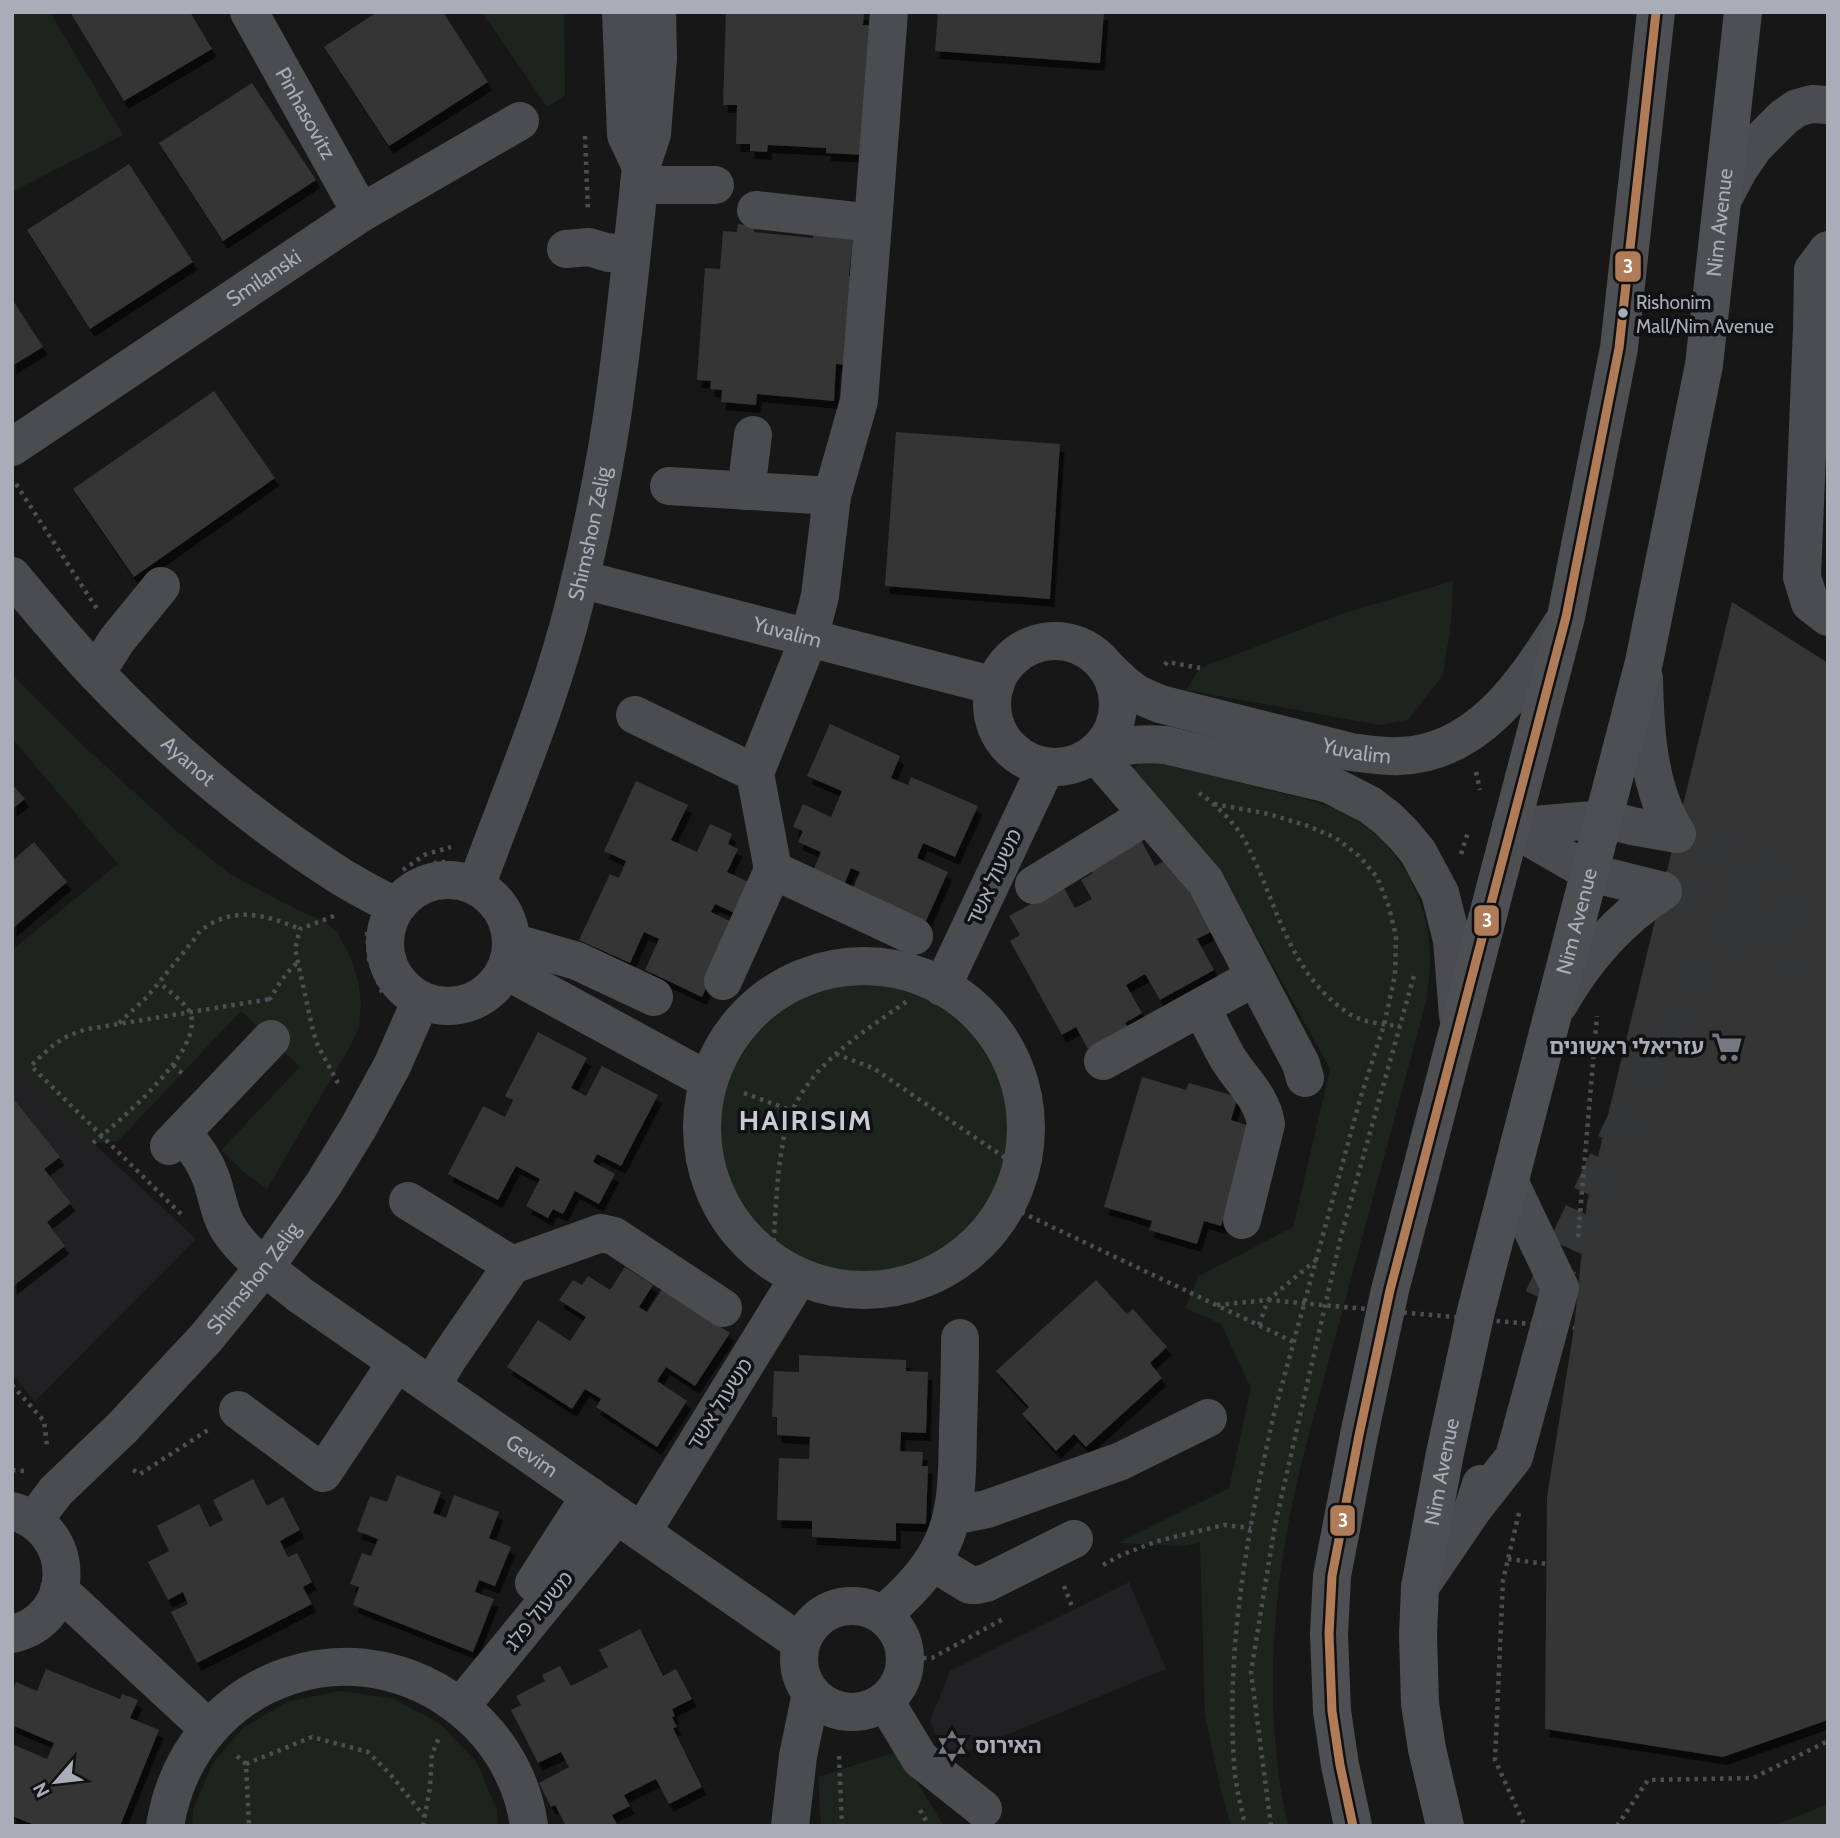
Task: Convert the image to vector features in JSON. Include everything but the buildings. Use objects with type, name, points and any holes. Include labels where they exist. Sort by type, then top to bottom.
[{"type":"main road","points":[[1353,1826],[1332,1711],[1329,1634],[1332,1576],[1356,1447],[1390,1290],[1566,617],[1619,348],[1656,12]]},
{"type":"main road","name":"Nim Avenue","points":[[1444,1826],[1420,1704],[1420,1587],[1445,1453],[1471,1337],[1644,663],[1704,365],[1743,12]]},
{"type":"street","name":"Pinhasovitz","points":[[249,12],[360,213]]},
{"type":"street","points":[[621,12],[625,135],[640,176],[715,185]]},
{"type":"street","name":"Shimshon Zelig","points":[[476,886],[543,709],[559,658],[580,579],[603,470],[614,404],[640,176],[652,134],[658,58],[657,12]]},
{"type":"street","points":[[723,981],[773,870],[755,773],[809,638],[820,596],[832,496],[859,401],[889,12]]},
{"type":"street","points":[[1724,197],[1754,147],[1784,117],[1797,108],[1828,104]]},
{"type":"street","name":"Smilanski","points":[[12,447],[360,213],[520,121]]},
{"type":"street","points":[[755,210],[873,223]]},
{"type":"street","points":[[578,248],[609,253],[632,251]]},
{"type":"street","points":[[1828,250],[1813,270],[1802,577],[1810,603],[1828,617]]},
{"type":"street","points":[[746,491],[753,435]]},
{"type":"street","points":[[669,486],[832,496]]},
{"type":"street","name":"Ayanot","points":[[12,576],[96,673],[189,761],[239,803],[342,877],[394,887]]},
{"type":"street","name":"Yuvalim","points":[[580,579],[995,685]]},
{"type":"street","points":[[96,673],[117,640],[161,586]]},
{"type":"street","name":"Yuvalim","points":[[1105,666],[1137,694],[1160,704],[1351,752],[1401,757],[1445,746],[1464,737],[1481,724],[1514,693],[1542,656],[1566,617]]},
{"type":"street","points":[[1044,642],[1064,642],[1091,652],[1105,666],[1115,684],[1118,713],[1112,732],[1096,753],[1066,767],[1046,767],[1027,761],[1012,751],[999,734],[993,715],[992,695],[1009,660],[1025,648],[1044,642]]},
{"type":"street","points":[[1511,827],[1605,819],[1677,834],[1666,817],[1654,781],[1647,734],[1644,663]]},
{"type":"street","points":[[635,715],[755,773]]},
{"type":"street","name":"Yuvalim","points":[[1096,753],[1139,743],[1166,745],[1329,784],[1370,805],[1404,835],[1418,852],[1440,893],[1452,940],[1458,1028]]},
{"type":"street","points":[[1096,753],[1205,881],[1301,1064],[1305,1078]]},
{"type":"street","name":"משעול אשד","points":[[938,985],[1046,767]]},
{"type":"street","points":[[1034,885],[1148,815]]},
{"type":"street","points":[[1511,827],[1591,873],[1663,891],[1640,906],[1587,960],[1551,1019]]},
{"type":"street","points":[[773,870],[914,936]]},
{"type":"street","points":[[448,879],[476,886],[499,904],[508,923],[508,956],[494,986],[469,1003],[449,1006],[403,999],[405,989],[388,963],[386,953],[386,934],[394,887],[410,892],[428,882],[448,879]]},
{"type":"street","points":[[508,956],[577,961],[654,997]]},
{"type":"street","points":[[508,956],[709,1081]]},
{"type":"street","points":[[862,966],[911,973],[956,995],[992,1030],[1006,1052],[1017,1077],[1026,1127],[1018,1176],[997,1221],[981,1241],[962,1258],[940,1272],[891,1289],[865,1291],[817,1284],[786,1269],[752,1246],[735,1227],[721,1204],[710,1180],[704,1155],[703,1105],[709,1081],[730,1036],[746,1016],[765,999],[788,985],[836,968],[862,966]]},
{"type":"street","points":[[1103,1061],[1255,977]]},
{"type":"street","name":"Shimshon Zelig","points":[[38,1495],[99,1450],[165,1384],[265,1266],[323,1185],[392,1066],[403,999]]},
{"type":"street","points":[[1201,1007],[1228,1059],[1262,1107],[1266,1124],[1242,1220]]},
{"type":"street","name":"Gevim","points":[[274,1023],[175,1140],[195,1147],[212,1178],[218,1204],[231,1233],[300,1295],[801,1643]]},
{"type":"street","points":[[1420,1587],[1473,1509],[1514,1457],[1560,1288],[1510,1183]]},
{"type":"street","points":[[408,1201],[512,1265]]},
{"type":"street","points":[[432,1386],[512,1265],[601,1233],[614,1236],[723,1308]]},
{"type":"street","name":"משעול אשד","points":[[616,1514],[786,1269]]},
{"type":"street","points":[[1473,1509],[1533,1320]]},
{"type":"street","points":[[882,1615],[914,1586],[932,1562],[947,1533],[952,1516],[957,1475],[960,1338]]},
{"type":"street","points":[[238,1410],[323,1473],[397,1362]]},
{"type":"street","points":[[952,1516],[987,1509],[1121,1461],[1208,1418]]},
{"type":"street","points":[[13,1636],[44,1616],[59,1590],[62,1572],[58,1552],[49,1534],[38,1495]]},
{"type":"street","points":[[531,1587],[616,1514]]},
{"type":"street","name":"משעול פלג","points":[[461,1706],[616,1514]]},
{"type":"street","points":[[932,1562],[970,1585],[977,1585],[1086,1554]]},
{"type":"street","points":[[59,1590],[209,1728]]},
{"type":"street","points":[[851,1605],[875,1610],[882,1615],[895,1626],[903,1642],[906,1658],[900,1682],[885,1701],[861,1712],[824,1701],[805,1684],[799,1668],[801,1643],[813,1622],[827,1611],[851,1605]]},
{"type":"street","points":[[165,1826],[177,1778],[191,1752],[209,1728],[241,1700],[278,1679],[299,1673],[362,1667],[404,1676],[434,1689],[461,1706],[491,1736],[513,1771],[527,1810],[529,1826]]},
{"type":"street","points":[[790,1826],[798,1756],[824,1701]]},
{"type":"street","points":[[885,1701],[920,1759],[983,1809]]},
{"type":"path","points":[[578,248],[585,123]]},
{"type":"path","points":[[12,477],[117,640]]},
{"type":"path","points":[[1464,737],[1481,788],[1477,801]]},
{"type":"path","points":[[1193,789],[1214,804],[1243,837],[1295,957],[1322,990],[1349,1015],[1384,1025],[1400,1026]]},
{"type":"path","points":[[1214,804],[1269,814],[1336,838],[1359,856],[1377,877],[1390,907],[1396,936],[1395,975],[1384,1025],[1271,1426],[1251,1528],[1233,1665],[1234,1766],[1245,1826]]},
{"type":"path","points":[[1461,854],[1469,828]]},
{"type":"path","points":[[403,999],[369,960],[367,938],[370,912],[424,855],[458,846]]},
{"type":"path","points":[[118,1024],[147,997],[199,932],[216,921],[234,915],[253,914],[274,918],[300,929],[352,909],[394,887]]},
{"type":"path","points":[[300,929],[295,949],[318,1046],[338,1085],[366,1114]]},
{"type":"path","points":[[274,1023],[270,999],[285,974],[298,963]]},
{"type":"path","points":[[1271,1826],[1251,1672],[1275,1525],[1341,1236],[1416,968]]},
{"type":"path","points":[[93,1143],[159,1083],[187,1040],[192,1024],[190,1012],[159,982]]},
{"type":"path","points":[[786,1269],[778,1167],[787,1122],[803,1090],[848,1043],[938,985]]},
{"type":"path","points":[[187,1220],[31,1066],[47,1049],[71,1033],[270,999]]},
{"type":"path","points":[[299,1014],[310,1015]]},
{"type":"path","points":[[836,1054],[873,1068],[1020,1168]]},
{"type":"path","points":[[709,1081],[793,1111]]},
{"type":"path","points":[[1006,1205],[1294,1342]]},
{"type":"path","points":[[1259,1326],[1268,1300],[1317,1259]]},
{"type":"path","points":[[1215,1305],[1268,1300],[1574,1328]]},
{"type":"path","points":[[12,1385],[44,1421],[38,1495]]},
{"type":"path","points":[[99,1450],[140,1474],[238,1410]]},
{"type":"path","points":[[12,1470],[35,1472],[38,1495]]},
{"type":"path","points":[[1086,1554],[1121,1555],[1158,1541],[1224,1525],[1251,1528]]},
{"type":"path","points":[[1508,1559],[1547,1564]]},
{"type":"path","points":[[1053,1592],[1076,1580]]},
{"type":"path","points":[[1064,1586],[1073,1609]]},
{"type":"path","points":[[906,1658],[932,1658],[1008,1617]]},
{"type":"path","points":[[824,1701],[842,1826]]},
{"type":"path","points":[[423,1826],[430,1788],[432,1754],[438,1740],[461,1706]]},
{"type":"path","points":[[209,1728],[246,1764],[249,1826]]},
{"type":"path","points":[[246,1764],[312,1737],[368,1752],[424,1816]]},
{"type":"path","points":[[1617,1826],[1648,1780],[1753,1778],[1828,1741]]},
{"type":"shaded area","points":[[12,12],[50,12],[123,135],[12,192]]},
{"type":"shaded area","points":[[482,12],[564,12],[565,95],[547,107]]},
{"type":"shaded area","points":[[1453,581],[1451,622],[1443,675],[1408,720],[1380,725],[1186,690],[1200,668],[1344,613]]},
{"type":"shaded area","points":[[12,674],[88,750],[179,833],[230,874],[299,911],[323,920],[337,932],[350,956],[358,980],[361,1002],[359,1028],[267,1189],[221,1150],[300,1067],[241,1011],[118,1141],[93,1143],[12,1064],[12,950],[118,864],[12,738]]},
{"type":"shaded area","points":[[1150,759],[1316,802],[1336,809],[1364,825],[1380,839],[1406,872],[1416,892],[1428,933],[1430,966],[1426,1002],[1306,1445],[1286,1539],[1274,1635],[1273,1683],[1279,1779],[1288,1826],[1231,1826],[1205,1715],[1200,1543],[1180,1546],[1118,1543],[1229,1488],[1251,1388],[1221,1324],[1185,1308],[1199,1276],[1293,1227],[1330,1069],[1224,877],[1128,775],[1139,763]]},
{"type":"shaded area","points":[[864,949],[899,952],[933,963],[963,979],[991,1001],[1013,1029],[1029,1059],[1040,1093],[1043,1128],[1040,1163],[1029,1197],[1013,1227],[991,1255],[963,1277],[933,1293],[899,1304],[864,1307],[829,1304],[795,1293],[765,1277],[737,1255],[715,1227],[699,1197],[688,1163],[685,1128],[688,1093],[699,1059],[715,1029],[737,1001],[765,979],[795,963],[829,952]]},
{"type":"shaded area","points":[[12,1064],[196,1239],[35,1401],[12,1374]]},
{"type":"shaded area","points":[[1129,1582],[1166,1669],[946,1760],[930,1721],[950,1671]]},
{"type":"shaded area","points":[[339,1691],[392,1698],[439,1723],[476,1761],[497,1810],[498,1826],[192,1826],[193,1810],[212,1764],[244,1727],[287,1702]]},
{"type":"shaded area","points":[[898,1751],[944,1826],[821,1826],[818,1777]]},
{"type":"shaded area","points":[[1828,1804],[1828,1826],[1773,1826]]},
{"type":"tunnel","points":[[1663,891],[1750,920],[1789,917],[1796,890],[1772,868],[1677,834]]},
{"type":"tunnel","points":[[1669,890],[1721,881],[1762,891],[1789,984]]},
{"type":"tunnel","points":[[1543,1299],[1706,950],[1743,941],[1781,956]]},
{"type":"transit line","name":"3","points":[[1353,1826],[1332,1711],[1329,1634],[1332,1576],[1390,1290],[1566,617],[1619,348],[1656,12]]},
{"type":"place","name":"Rishonim Mall/Nim Avenue","points":[[1623,313]]},
{"type":"place","name":"עזריאלי ראשונים","points":[[1727,1047]]},
{"type":"place","name":"האירוס","points":[[952,1746]]},
{"type":"district","name":"HAIRISIM","points":[[806,1120]]}]
